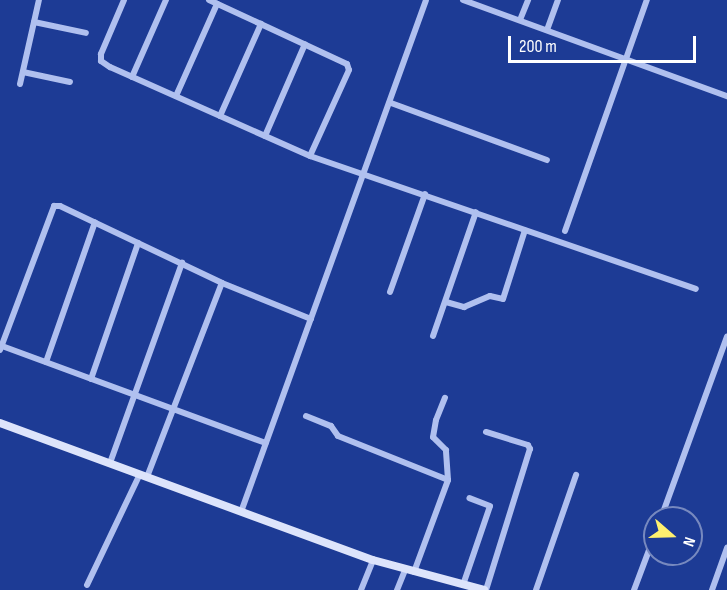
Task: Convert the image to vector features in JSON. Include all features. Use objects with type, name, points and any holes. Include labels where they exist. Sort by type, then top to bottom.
[{"type":"main road","points":[[0,423],[373,560],[473,589],[485,590]]},
{"type":"street","points":[[21,84],[39,0]]},
{"type":"street","points":[[124,0],[100,58],[105,64],[309,156],[696,289]]},
{"type":"street","points":[[132,77],[166,0]]},
{"type":"street","points":[[209,0],[345,61],[349,67],[309,156]]},
{"type":"street","points":[[241,512],[391,103],[426,0]]},
{"type":"street","points":[[463,0],[727,96]]},
{"type":"street","points":[[520,20],[528,0]]},
{"type":"street","points":[[547,30],[558,0]]},
{"type":"street","points":[[565,231],[647,0]]},
{"type":"street","points":[[176,96],[217,4]]},
{"type":"street","points":[[34,22],[86,33]]},
{"type":"street","points":[[220,116],[261,24]]},
{"type":"street","points":[[265,136],[305,44]]},
{"type":"street","points":[[23,72],[70,82]]},
{"type":"street","points":[[391,103],[547,160]]},
{"type":"street","points":[[390,292],[425,194]]},
{"type":"street","points":[[266,443],[46,362],[1,348],[54,206],[60,206],[95,222],[222,283],[311,319]]},
{"type":"street","points":[[433,336],[476,212]]},
{"type":"street","points":[[46,362],[95,222]]},
{"type":"street","points":[[446,302],[464,307],[490,297],[502,299],[525,230]]},
{"type":"street","points":[[91,379],[138,243]]},
{"type":"street","points":[[110,463],[182,264]]},
{"type":"street","points":[[87,585],[143,476],[222,283]]},
{"type":"street","points":[[665,506],[726,342]]},
{"type":"street","points":[[414,572],[448,480],[446,450],[433,437],[436,420],[445,398]]},
{"type":"street","points":[[306,416],[331,426],[338,436],[448,480]]},
{"type":"street","points":[[485,590],[530,449],[528,445],[486,432]]},
{"type":"street","points":[[536,590],[576,476]]},
{"type":"street","points":[[463,585],[490,506],[469,498]]},
{"type":"street","points":[[712,590],[727,548]]},
{"type":"street","points":[[362,590],[373,560]]},
{"type":"street","points":[[634,590],[643,566]]},
{"type":"street","points":[[397,590],[405,570]]}]
